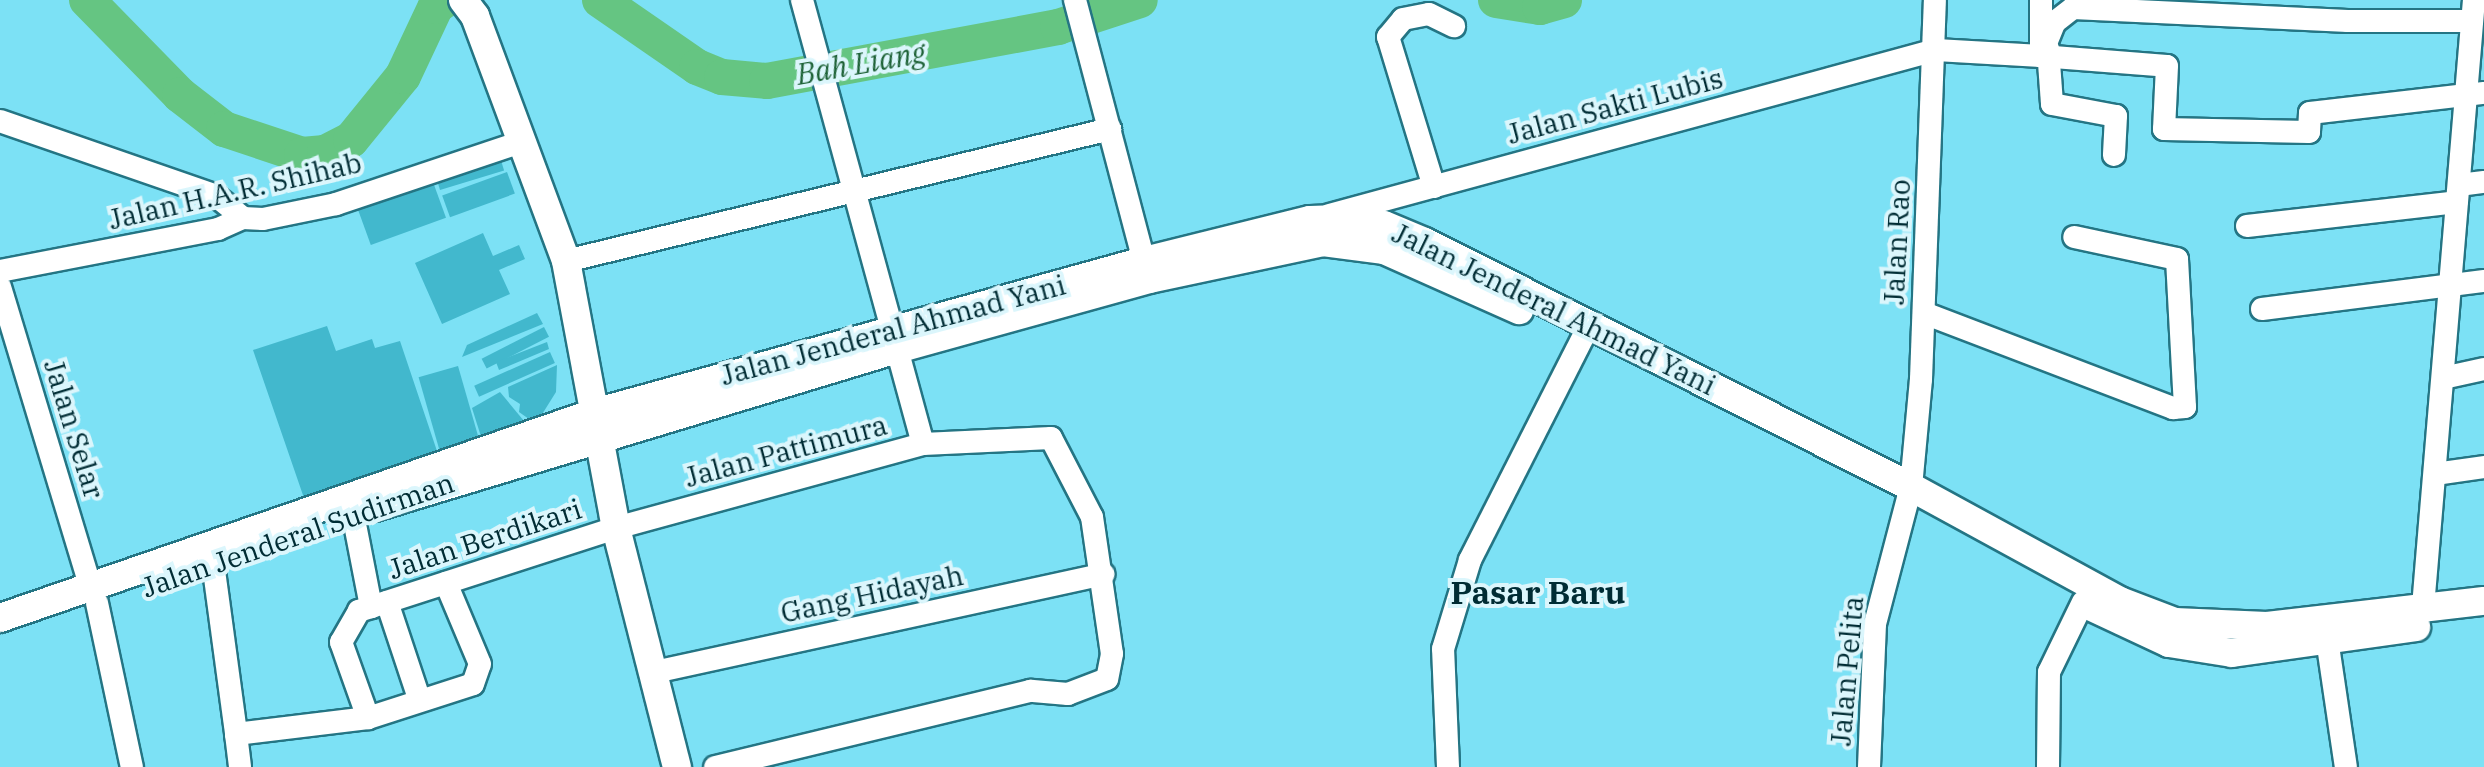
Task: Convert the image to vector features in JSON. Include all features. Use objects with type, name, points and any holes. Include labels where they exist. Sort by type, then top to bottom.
[{"type":"main road","points":[[469,8],[524,141],[566,261],[616,528],[677,767]]},
{"type":"main road","name":"Jalan Jenderal Ahmad Yani","points":[[596,426],[1146,270],[1310,220],[1384,225],[1908,496],[2120,601],[2175,622],[2267,626],[2423,607],[2475,611]]},
{"type":"main road","name":"Jalan Jenderal Ahmad Yani","points":[[1146,270],[1323,242],[1348,242],[1384,250],[1586,332]]},
{"type":"main road","name":"Jalan Jenderal Sudirman","points":[[0,618],[213,563],[596,426]]},
{"type":"main road","name":"Jalan Jenderal Sudirman","points":[[0,637],[94,596],[596,426]]},
{"type":"main road","name":"Jalan Jenderal Ahmad Yani","points":[[1908,496],[2083,602],[2185,646],[2232,653],[2475,611]]},
{"type":"street","name":"Jalan Pattimura","points":[[616,528],[923,444],[851,189],[802,0]]},
{"type":"street","points":[[1075,0],[1146,270]]},
{"type":"street","name":"Jalan Rao","points":[[1908,496],[1924,313],[1936,50],[1935,0]]},
{"type":"street","points":[[2041,0],[2052,104],[2116,116],[2114,155]]},
{"type":"street","points":[[2046,54],[2055,22],[2073,8],[2333,21],[2473,10],[2475,94],[2458,193],[2423,607]]},
{"type":"street","points":[[1434,187],[1388,37],[1403,19],[1429,14],[1454,26]]},
{"type":"street","name":"Jalan Sakti Lubis","points":[[1310,220],[1936,50],[2046,54],[2167,66],[2164,129],[2309,132],[2310,113],[2475,94]]},
{"type":"street","points":[[0,121],[216,196],[243,218]]},
{"type":"street","points":[[566,261],[851,189],[1110,129]]},
{"type":"street","name":"Jalan H.A.R. Shihab","points":[[0,271],[218,229],[243,218],[263,219],[336,204],[524,141]]},
{"type":"street","points":[[2247,226],[2458,193],[2484,182]]},
{"type":"street","points":[[1924,313],[2173,408],[2185,407],[2177,259],[2074,237]]},
{"type":"street","points":[[2262,309],[2484,281]]},
{"type":"street","name":"Jalan Selar","points":[[0,287],[94,596],[132,767]]},
{"type":"street","points":[[1448,767],[1443,649],[1470,560],[1586,332]]},
{"type":"street","points":[[2443,378],[2484,369]]},
{"type":"street","points":[[715,767],[1030,691],[1068,694],[1107,679],[1112,654],[1103,574],[1092,517],[1051,438],[923,444]]},
{"type":"street","points":[[2435,474],[2484,467]]},
{"type":"street","name":"Jalan Pelita","points":[[1869,767],[1875,624],[1908,496]]},
{"type":"street","name":"Jalan Berdikari","points":[[353,514],[379,604],[616,528]]},
{"type":"street","points":[[213,563],[240,767]]},
{"type":"street","name":"Gang Hidayah","points":[[655,672],[1103,574]]},
{"type":"street","points":[[236,734],[368,718],[466,689],[478,675],[480,664],[446,583]]},
{"type":"street","points":[[2048,767],[2049,672],[2083,602]]},
{"type":"street","points":[[368,718],[341,642],[359,611],[379,604],[420,701]]},
{"type":"street","points":[[2327,639],[2346,767]]},
{"type":"building","points":[[500,157],[504,170],[440,190],[436,177]]},
{"type":"building","points":[[507,172],[515,194],[450,217],[442,196]]},
{"type":"building","points":[[433,182],[446,218],[371,245],[358,209]]},
{"type":"building","points":[[483,233],[493,256],[519,245],[525,259],[499,270],[510,294],[442,324],[415,263]]},
{"type":"building","points":[[537,313],[543,324],[462,357],[467,345]]},
{"type":"building","points":[[327,326],[336,351],[372,339],[375,348],[400,341],[439,457],[305,501],[253,350]]},
{"type":"building","points":[[544,327],[549,337],[487,369],[482,359]]},
{"type":"building","points":[[547,342],[549,349],[499,370],[496,362]]},
{"type":"building","points":[[550,352],[555,363],[479,397],[474,386]]},
{"type":"building","points":[[557,365],[556,392],[536,424],[519,412],[520,404],[509,397],[508,387]]},
{"type":"building","points":[[458,366],[480,444],[441,455],[419,377]]},
{"type":"building","points":[[500,392],[529,427],[483,443],[472,408]]},
{"type":"waterway","name":"Bah Liang","points":[[87,0],[180,95],[224,129],[302,155],[325,153],[351,140],[403,76],[436,6],[445,0]]},
{"type":"waterway","name":"Bah Liang","points":[[600,0],[697,67],[722,77],[767,81],[1058,27],[1140,0]]},
{"type":"waterway","name":"Bah Liang","points":[[1496,0],[1540,7],[1564,0]]},
{"type":"district","name":"Pasar Baru","points":[[1538,592]]}]
